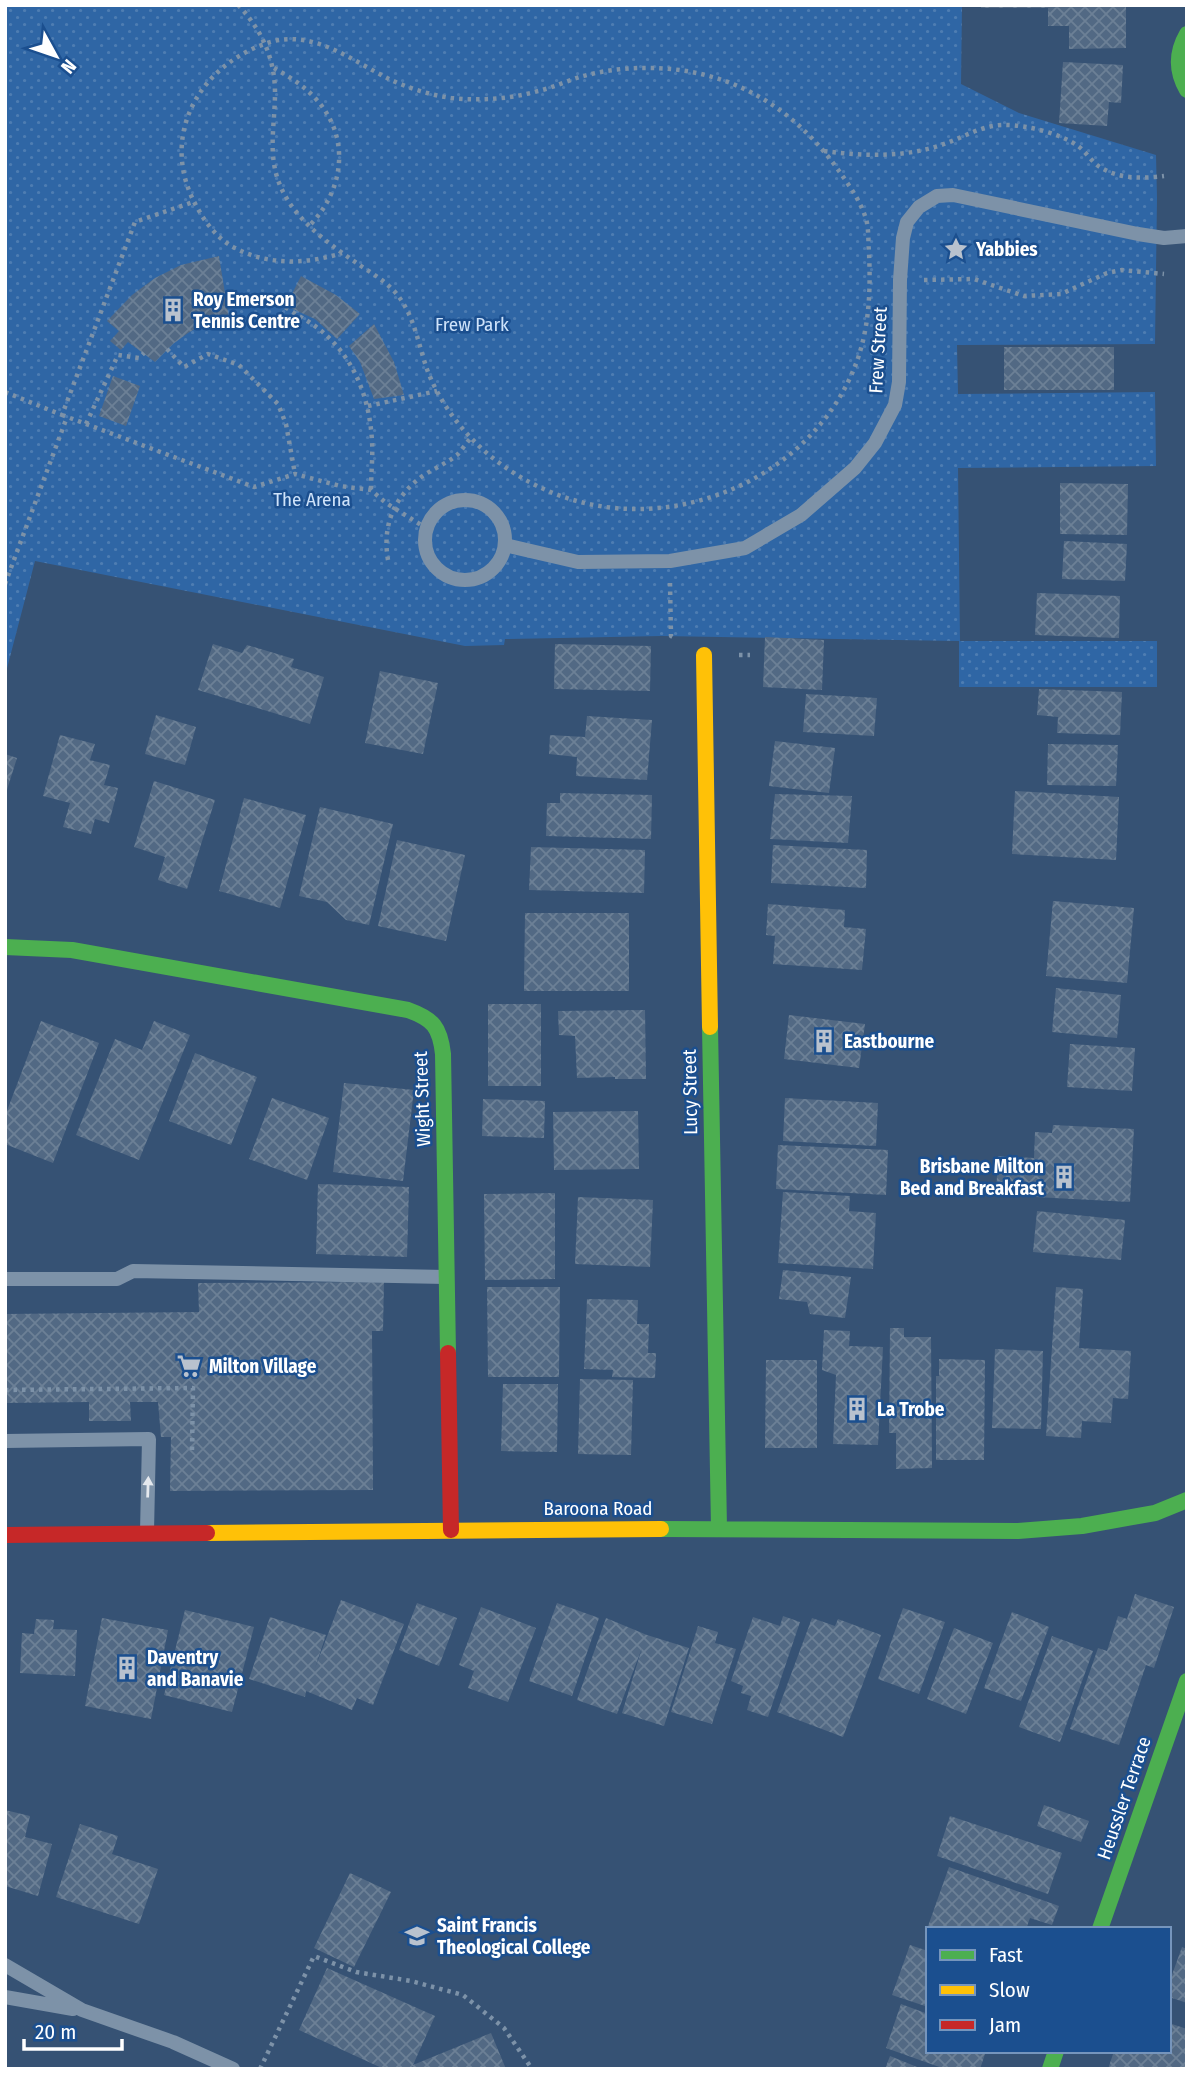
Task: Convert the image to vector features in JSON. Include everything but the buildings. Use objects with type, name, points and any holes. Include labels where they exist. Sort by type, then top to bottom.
[{"type":"street","points":[[1187,34],[1179,51],[1177,67],[1181,82],[1187,90]]},
{"type":"street","name":"Lucy Street","points":[[704,655],[719,1528]]},
{"type":"street","name":"Wight Street","points":[[5,947],[72,950],[408,1010],[427,1017],[439,1030],[443,1054],[451,1530]]},
{"type":"street","name":"Baroona Road","points":[[5,1535],[719,1528],[1018,1531],[1082,1525],[1158,1512],[1187,1500]]},
{"type":"street","points":[[1147,1513],[1162,1515],[1177,1522]]},
{"type":"street","name":"Heussler Terrace","points":[[1101,1927],[1187,1681]]},
{"type":"lane","name":"Frew Street","points":[[505,545],[578,562],[670,561],[745,548],[801,515],[855,468],[875,443],[895,405],[899,382],[903,238],[907,222],[919,207],[937,196],[953,195],[1138,234],[1164,238],[1187,236]]},
{"type":"lane","points":[[466,499],[480,502],[500,519],[505,545],[502,557],[494,568],[483,576],[470,580],[444,575],[427,555],[426,528],[432,516],[453,501],[466,499]]},
{"type":"lane","points":[[5,1279],[117,1279],[133,1271],[447,1276]]},
{"type":"lane","points":[[5,1441],[149,1439],[147,1534]]},
{"type":"lane","points":[[5,1965],[82,2010]]},
{"type":"lane","points":[[5,1997],[82,2010],[173,2042],[231,2068]]},
{"type":"path","points":[[238,5],[256,25],[265,44],[273,67],[275,94],[272,138],[276,172],[287,200],[342,253],[386,282],[398,296],[415,329],[426,368],[452,416],[471,438],[495,459],[536,486],[569,499],[612,508],[670,507],[715,496],[750,482],[790,455],[814,430],[844,391],[859,359],[868,315],[870,280],[867,226],[864,214],[845,181],[824,151],[790,118],[734,83],[695,72],[643,68],[581,76],[541,91],[509,97],[467,99],[435,95],[405,86],[333,48],[317,43],[289,40],[265,44],[218,72],[199,95],[187,116],[181,152],[185,180],[193,202],[204,220],[224,241],[249,254],[293,262],[318,260],[342,253]]},
{"type":"path","points":[[273,67],[316,98],[329,118],[338,143],[339,170],[336,183],[325,209],[310,225]]},
{"type":"path","points":[[824,151],[860,156],[904,153],[940,145],[988,127],[1007,125],[1042,131],[1071,141],[1095,163],[1114,174],[1127,177],[1164,176]]},
{"type":"path","points":[[5,584],[135,222],[193,202]]},
{"type":"path","points":[[922,280],[974,279],[1024,296],[1061,294],[1114,271],[1164,274]]},
{"type":"path","points":[[227,302],[235,300],[275,303],[313,323],[340,347],[355,369],[368,406],[372,441],[370,490]]},
{"type":"path","points":[[167,349],[184,367],[208,354],[239,365],[278,404],[286,424],[295,474]]},
{"type":"path","points":[[86,424],[118,355],[139,358],[144,353]]},
{"type":"path","points":[[368,406],[437,391]]},
{"type":"path","points":[[5,392],[254,487],[295,474],[340,486],[370,490],[426,528]]},
{"type":"path","points":[[388,560],[386,531],[394,508],[422,477],[458,454],[471,438]]},
{"type":"path","points":[[5,1391],[193,1388],[192,1450]]},
{"type":"path","points":[[260,2069],[314,1956],[356,1972],[411,1981],[463,1995],[504,2028],[532,2069]]},
{"type":"green space","name":"Frew Park","points":[[5,5],[962,5],[961,84],[1019,113],[1156,155],[1157,198],[1155,344],[957,345],[958,394],[1155,392],[1156,466],[958,468],[960,641],[1157,641],[1157,687],[959,687],[959,641],[662,636],[505,639],[504,645],[465,646],[35,561],[5,676]]},
{"type":"traffic: fast","points":[[1187,34],[1179,62],[1187,90]]},
{"type":"traffic: fast","points":[[5,947],[72,950],[408,1010],[434,1025],[440,1037],[443,1054],[448,1353]]},
{"type":"traffic: fast","points":[[710,1027],[719,1528]]},
{"type":"traffic: fast","points":[[661,1529],[1018,1531],[1082,1526],[1155,1513],[1187,1500]]},
{"type":"traffic: fast","points":[[1101,1927],[1187,1681]]},
{"type":"traffic: fast","points":[[1050,2069],[1055,2053]]},
{"type":"traffic: slow","points":[[704,655],[710,1027]]},
{"type":"traffic: slow","points":[[207,1533],[661,1529]]},
{"type":"traffic: jam","points":[[448,1353],[451,1530]]},
{"type":"traffic: jam","points":[[5,1535],[207,1533]]},
{"type":"place","name":"Yabbies","points":[[956,249]]},
{"type":"place","name":"Roy Emerson Tennis Centre","points":[[173,310]]},
{"type":"place","name":"Eastbourne","points":[[824,1041]]},
{"type":"place","name":"Brisbane Milton Bed and Breakfast","points":[[1064,1177]]},
{"type":"place","name":"Milton Village","points":[[189,1366]]},
{"type":"place","name":"La Trobe","points":[[857,1409]]},
{"type":"place","name":"Daventry and Banavie","points":[[127,1668]]},
{"type":"place","name":"Saint Francis Theological College","points":[[417,1936]]},
{"type":"park label","name":"The Arena","points":[[312,499]]}]
